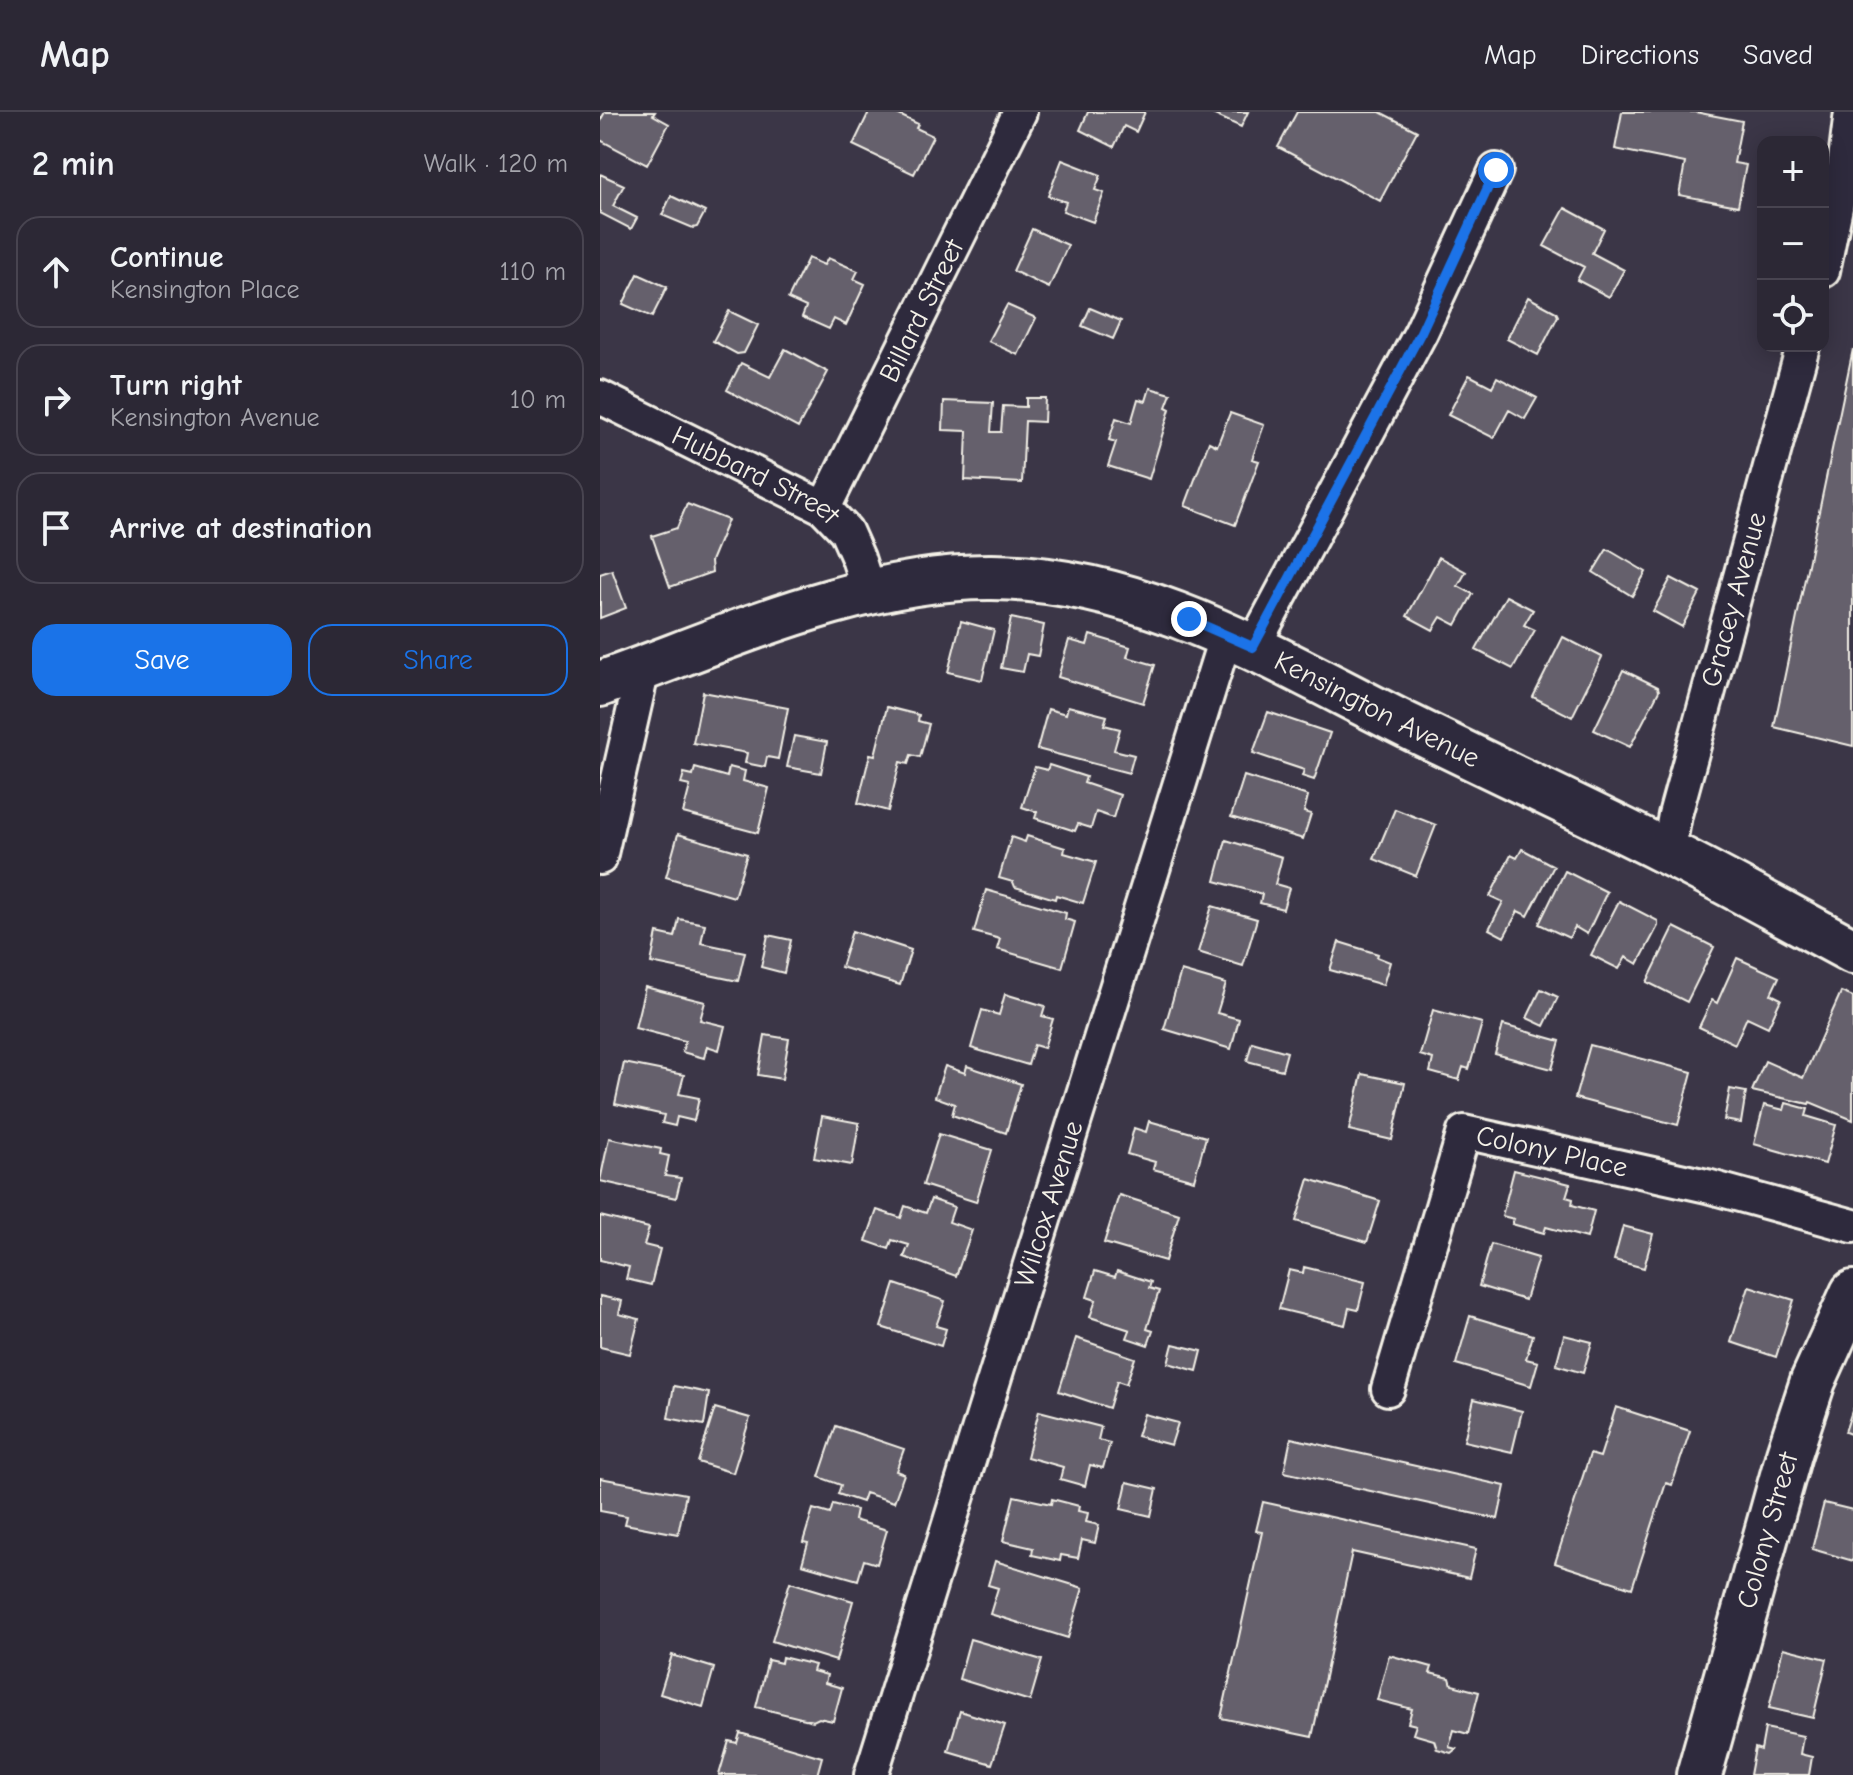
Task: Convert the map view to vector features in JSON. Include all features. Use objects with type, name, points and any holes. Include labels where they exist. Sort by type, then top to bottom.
[{"type":"main road","name":"Kensington Avenue","points":[[600,684],[794,614],[869,592],[935,580],[992,577],[1055,582],[1123,596],[1189,619],[1239,641],[1668,853],[1853,951]]},
{"type":"main road","name":"Colony Street","points":[[1699,1775],[1789,1454],[1813,1381],[1853,1293]]},
{"type":"street","name":"Billard Street","points":[[824,508],[1020,112]]},
{"type":"street","points":[[1829,242],[1844,168],[1851,112]]},
{"type":"street","name":"Wilcox Avenue","points":[[871,1775],[1239,641],[1421,332],[1496,170]]},
{"type":"street","name":"Gracey Avenue","points":[[1668,853],[1675,815],[1801,352]]},
{"type":"street","name":"Hubbard Street","points":[[600,397],[824,508],[846,531],[869,592]]},
{"type":"street","points":[[600,858],[643,669]]},
{"type":"street","name":"Colony Place","points":[[1388,1389],[1464,1132],[1707,1186],[1853,1226]]},
{"type":"building","points":[[605,112],[655,112],[653,115],[669,124],[647,165],[600,140],[600,121]]},
{"type":"building","points":[[869,112],[893,112],[918,124],[916,128],[933,136],[914,174],[853,145]]},
{"type":"building","points":[[1088,112],[1145,112],[1136,132],[1124,126],[1114,147],[1080,130]]},
{"type":"building","points":[[1208,112],[1248,112],[1241,127]]},
{"type":"building","points":[[1297,112],[1380,112],[1417,131],[1380,201],[1278,147]]},
{"type":"building","points":[[1622,112],[1695,112],[1742,121],[1734,163],[1746,165],[1738,206],[1679,195],[1685,163],[1615,149]]},
{"type":"building","points":[[1062,160],[1101,175],[1095,190],[1104,193],[1093,222],[1063,211],[1066,202],[1048,196]]},
{"type":"building","points":[[600,174],[624,185],[613,206],[637,218],[631,229],[600,213]]},
{"type":"building","points":[[671,196],[705,212],[697,227],[662,215]]},
{"type":"building","points":[[1565,208],[1604,229],[1592,253],[1624,270],[1609,297],[1577,280],[1584,267],[1544,246]]},
{"type":"building","points":[[1032,229],[1068,245],[1049,288],[1013,271]]},
{"type":"building","points":[[808,258],[824,265],[828,258],[858,271],[854,279],[865,284],[846,325],[834,319],[829,329],[802,317],[806,307],[788,299]]},
{"type":"building","points":[[638,274],[667,287],[652,317],[623,304]]},
{"type":"building","points":[[1528,297],[1558,316],[1538,355],[1507,339]]},
{"type":"building","points":[[1007,305],[1036,318],[1018,355],[988,341]]},
{"type":"building","points":[[1090,308],[1121,321],[1113,339],[1082,326]]},
{"type":"building","points":[[729,311],[758,325],[744,353],[737,354],[713,341]]},
{"type":"building","points":[[785,349],[828,372],[798,428],[727,390],[741,363],[770,377]]},
{"type":"building","points":[[1853,349],[1853,746],[1774,727]]},
{"type":"building","points":[[1469,375],[1492,387],[1497,377],[1537,398],[1525,419],[1509,410],[1494,438],[1448,415]]},
{"type":"building","points":[[1150,388],[1171,394],[1166,407],[1170,409],[1149,479],[1108,466],[1116,442],[1109,440],[1116,418],[1131,423],[1138,399],[1146,401]]},
{"type":"building","points":[[1026,398],[1045,398],[1044,422],[1025,421],[1022,483],[965,480],[967,431],[943,430],[944,401],[993,403],[991,432],[1001,432],[1003,406],[1026,407]]},
{"type":"building","points":[[1230,413],[1264,425],[1252,459],[1259,461],[1235,525],[1185,506],[1209,442],[1217,446]]},
{"type":"building","points":[[687,504],[728,520],[711,561],[712,572],[670,587],[652,536],[677,528]]},
{"type":"building","points":[[1607,549],[1646,572],[1632,596],[1593,572]]},
{"type":"building","points":[[1439,557],[1466,572],[1458,586],[1473,594],[1456,625],[1441,617],[1433,630],[1407,616]]},
{"type":"building","points":[[612,570],[626,608],[600,618],[600,574]]},
{"type":"building","points":[[1671,578],[1700,593],[1682,627],[1653,611]]},
{"type":"building","points":[[1506,596],[1533,610],[1524,625],[1535,630],[1513,669],[1476,650]]},
{"type":"building","points":[[1011,618],[1044,625],[1038,656],[1027,654],[1023,672],[1001,668]]},
{"type":"building","points":[[961,621],[994,630],[982,680],[948,672]]},
{"type":"building","points":[[1090,635],[1130,647],[1127,657],[1155,665],[1143,703],[1058,677],[1069,640],[1087,645]]},
{"type":"building","points":[[1563,637],[1602,657],[1572,717],[1533,697]]},
{"type":"building","points":[[1623,670],[1658,687],[1659,691],[1630,747],[1594,730]]},
{"type":"building","points":[[703,692],[788,708],[778,759],[767,757],[765,767],[745,763],[747,753],[693,743]]},
{"type":"building","points":[[1068,706],[1107,716],[1104,725],[1120,729],[1114,750],[1134,755],[1129,773],[1037,749],[1048,709],[1066,714]]},
{"type":"building","points":[[887,707],[919,715],[918,721],[929,724],[920,757],[911,755],[908,764],[900,762],[888,811],[858,803],[870,754],[875,755]]},
{"type":"building","points":[[1268,712],[1330,733],[1314,780],[1302,776],[1304,770],[1253,753]]},
{"type":"building","points":[[794,736],[827,742],[821,773],[787,767]]},
{"type":"building","points":[[1049,765],[1086,777],[1084,783],[1120,795],[1113,818],[1096,812],[1091,828],[1078,824],[1075,831],[1035,818],[1037,812],[1022,807],[1035,767],[1047,770]]},
{"type":"building","points":[[729,767],[745,771],[743,781],[769,788],[758,833],[683,813],[690,786],[681,784],[684,773],[693,775],[695,768],[727,777]]},
{"type":"building","points":[[1244,776],[1308,796],[1304,812],[1311,814],[1303,839],[1231,817]]},
{"type":"building","points":[[1395,809],[1436,825],[1416,876],[1374,859]]},
{"type":"building","points":[[678,834],[747,854],[734,897],[666,877]]},
{"type":"building","points":[[1027,836],[1065,848],[1064,853],[1096,862],[1083,903],[1056,895],[1055,899],[1015,887],[1013,882],[999,878],[1011,837],[1025,842]]},
{"type":"building","points":[[1226,840],[1282,857],[1275,884],[1289,888],[1283,909],[1260,903],[1262,894],[1215,881]]},
{"type":"building","points":[[1522,849],[1554,866],[1528,916],[1518,911],[1504,937],[1489,929],[1503,902],[1490,896],[1511,855],[1517,858]]},
{"type":"building","points":[[1565,871],[1607,892],[1587,934],[1575,927],[1569,938],[1539,924]]},
{"type":"building","points":[[986,890],[1066,913],[1065,919],[1075,922],[1062,968],[997,949],[1000,939],[974,932]]},
{"type":"building","points":[[1619,901],[1658,921],[1658,926],[1638,964],[1626,957],[1619,969],[1591,955]]},
{"type":"building","points":[[1212,906],[1257,919],[1243,966],[1198,952]]},
{"type":"building","points":[[679,919],[705,924],[701,943],[745,952],[738,981],[651,963],[657,933],[675,937]]},
{"type":"building","points":[[1674,927],[1714,947],[1687,1002],[1647,982]]},
{"type":"building","points":[[852,931],[911,950],[900,985],[841,967]]},
{"type":"building","points":[[768,935],[791,940],[784,973],[761,967]]},
{"type":"building","points":[[1339,942],[1378,954],[1377,957],[1390,962],[1383,985],[1330,970]]},
{"type":"building","points":[[1737,958],[1779,977],[1771,994],[1781,999],[1768,1027],[1747,1017],[1735,1044],[1699,1027],[1712,1000],[1717,1003]]},
{"type":"building","points":[[1181,971],[1226,984],[1217,1013],[1239,1019],[1231,1049],[1164,1029]]},
{"type":"building","points":[[645,987],[705,1002],[700,1020],[725,1026],[719,1050],[707,1046],[704,1058],[682,1052],[685,1041],[635,1028]]},
{"type":"building","points":[[1541,989],[1558,997],[1544,1026],[1527,1018]]},
{"type":"building","points":[[1841,992],[1853,997],[1853,1120],[1810,1102],[1752,1091],[1765,1061],[1803,1078]]},
{"type":"building","points":[[1005,994],[1045,1006],[1042,1016],[1053,1019],[1044,1048],[1034,1045],[1028,1065],[971,1048],[982,1010],[999,1015]]},
{"type":"building","points":[[1433,1010],[1482,1023],[1469,1069],[1463,1067],[1459,1080],[1430,1072],[1433,1059],[1420,1055]]},
{"type":"building","points":[[1503,1025],[1560,1041],[1552,1069],[1495,1054]]},
{"type":"building","points":[[765,1035],[789,1039],[782,1079],[758,1075]]},
{"type":"building","points":[[1252,1042],[1287,1052],[1282,1070],[1247,1061]]},
{"type":"building","points":[[1590,1045],[1692,1072],[1678,1125],[1575,1098]]},
{"type":"building","points":[[624,1063],[684,1075],[679,1094],[699,1098],[694,1121],[677,1117],[675,1126],[662,1123],[664,1115],[615,1104]]},
{"type":"building","points":[[945,1066],[965,1073],[967,1066],[1021,1084],[1006,1133],[952,1115],[955,1104],[935,1097]]},
{"type":"building","points":[[1362,1074],[1405,1083],[1392,1140],[1349,1130]]},
{"type":"building","points":[[1730,1089],[1746,1092],[1741,1123],[1724,1120]]},
{"type":"building","points":[[1786,1103],[1808,1109],[1806,1116],[1836,1125],[1825,1164],[1754,1144],[1764,1105],[1784,1110]]},
{"type":"building","points":[[822,1116],[859,1123],[852,1165],[814,1158]]},
{"type":"building","points":[[1149,1121],[1206,1137],[1194,1180],[1153,1169],[1155,1162],[1127,1154],[1134,1128],[1146,1132]]},
{"type":"building","points":[[939,1134],[992,1150],[976,1202],[923,1185]]},
{"type":"building","points":[[609,1138],[661,1149],[660,1154],[669,1156],[665,1176],[681,1178],[676,1198],[600,1181]]},
{"type":"building","points":[[1514,1170],[1570,1184],[1566,1197],[1573,1199],[1572,1205],[1594,1211],[1587,1238],[1546,1227],[1544,1233],[1512,1224],[1514,1219],[1502,1216]]},
{"type":"building","points":[[1309,1179],[1380,1201],[1367,1242],[1296,1221]]},
{"type":"building","points":[[1119,1195],[1179,1214],[1165,1261],[1104,1243]]},
{"type":"building","points":[[931,1199],[954,1207],[949,1222],[972,1230],[956,1276],[904,1257],[909,1245],[892,1240],[889,1249],[866,1241],[877,1210],[901,1218],[905,1206],[926,1213]]},
{"type":"building","points":[[600,1216],[649,1228],[644,1245],[660,1249],[651,1285],[626,1279],[629,1267],[600,1260]]},
{"type":"building","points":[[1623,1226],[1653,1234],[1644,1268],[1614,1260]]},
{"type":"building","points":[[1491,1244],[1538,1258],[1525,1300],[1479,1286]]},
{"type":"building","points":[[1304,1267],[1365,1282],[1358,1310],[1349,1308],[1345,1325],[1279,1309],[1289,1270],[1303,1273]]},
{"type":"building","points":[[1095,1271],[1115,1277],[1117,1271],[1151,1282],[1149,1288],[1159,1291],[1147,1329],[1153,1331],[1148,1345],[1127,1338],[1130,1330],[1090,1317],[1096,1300],[1087,1297]]},
{"type":"building","points":[[895,1284],[945,1301],[936,1326],[946,1329],[941,1346],[881,1327]]},
{"type":"building","points":[[1749,1286],[1794,1300],[1776,1357],[1731,1342]]},
{"type":"building","points":[[600,1296],[622,1301],[619,1314],[639,1319],[630,1354],[600,1347]]},
{"type":"building","points":[[1470,1316],[1533,1335],[1526,1359],[1538,1362],[1531,1386],[1456,1364]]},
{"type":"building","points":[[1564,1335],[1592,1342],[1583,1373],[1556,1365]]},
{"type":"building","points":[[1076,1338],[1135,1358],[1126,1384],[1117,1381],[1109,1408],[1059,1391]]},
{"type":"building","points":[[1173,1344],[1202,1351],[1197,1371],[1168,1363]]},
{"type":"building","points":[[674,1386],[709,1393],[704,1425],[668,1418]]},
{"type":"building","points":[[1474,1399],[1522,1411],[1512,1452],[1464,1441]]},
{"type":"building","points":[[1616,1407],[1690,1431],[1672,1485],[1666,1483],[1632,1588],[1555,1563],[1590,1454],[1600,1457]]},
{"type":"building","points":[[715,1408],[750,1418],[733,1473],[698,1462]]},
{"type":"building","points":[[1853,1408],[1853,1435],[1845,1432]]},
{"type":"building","points":[[1039,1411],[1101,1427],[1098,1440],[1110,1443],[1103,1468],[1090,1465],[1085,1486],[1060,1479],[1063,1467],[1027,1457]]},
{"type":"building","points":[[1144,1414],[1178,1423],[1171,1445],[1137,1436]]},
{"type":"building","points":[[836,1426],[904,1449],[896,1471],[904,1474],[894,1502],[865,1493],[862,1502],[838,1494],[841,1485],[819,1477]]},
{"type":"building","points":[[1291,1438],[1505,1486],[1498,1519],[1284,1472]]},
{"type":"building","points":[[600,1478],[686,1494],[678,1534],[625,1524],[627,1516],[600,1511]]},
{"type":"building","points":[[1127,1482],[1157,1489],[1151,1516],[1121,1509]]},
{"type":"building","points":[[1014,1496],[1051,1504],[1052,1499],[1079,1506],[1078,1511],[1088,1513],[1086,1522],[1099,1525],[1095,1543],[1082,1540],[1078,1558],[1061,1555],[1060,1561],[1032,1555],[1033,1548],[1003,1541]]},
{"type":"building","points":[[1263,1502],[1476,1549],[1469,1578],[1352,1552],[1312,1737],[1221,1718],[1262,1532],[1256,1531]]},
{"type":"building","points":[[1824,1503],[1853,1510],[1853,1561],[1812,1549]]},
{"type":"building","points":[[833,1504],[856,1510],[854,1520],[887,1530],[877,1564],[864,1560],[858,1580],[802,1564],[808,1543],[803,1542],[813,1509],[830,1514]]},
{"type":"building","points":[[995,1561],[1083,1588],[1068,1638],[990,1614],[998,1588],[988,1585]]},
{"type":"building","points":[[790,1582],[853,1601],[836,1661],[772,1641]]},
{"type":"building","points":[[970,1639],[1042,1660],[1030,1701],[959,1679]]},
{"type":"building","points":[[1783,1648],[1827,1659],[1813,1718],[1769,1708]]},
{"type":"building","points":[[672,1655],[714,1668],[703,1707],[660,1694]]},
{"type":"building","points":[[1389,1655],[1432,1667],[1430,1673],[1450,1678],[1452,1685],[1479,1692],[1468,1734],[1454,1730],[1449,1747],[1456,1749],[1451,1753],[1437,1749],[1434,1740],[1413,1734],[1416,1725],[1408,1723],[1412,1709],[1377,1700]]},
{"type":"building","points":[[782,1657],[815,1665],[813,1671],[827,1675],[825,1683],[842,1688],[833,1721],[819,1718],[813,1721],[756,1707],[768,1660],[781,1663]]},
{"type":"building","points":[[960,1711],[1005,1725],[992,1764],[948,1751]]},
{"type":"building","points":[[1765,1728],[1803,1736],[1800,1754],[1812,1757],[1809,1775],[1750,1775],[1755,1748],[1761,1750]]},
{"type":"building","points":[[740,1733],[822,1757],[817,1775],[719,1775],[729,1741],[737,1743]]},
{"type":"route","points":[[1189,619],[1253,647],[1421,332],[1496,170]]}]
